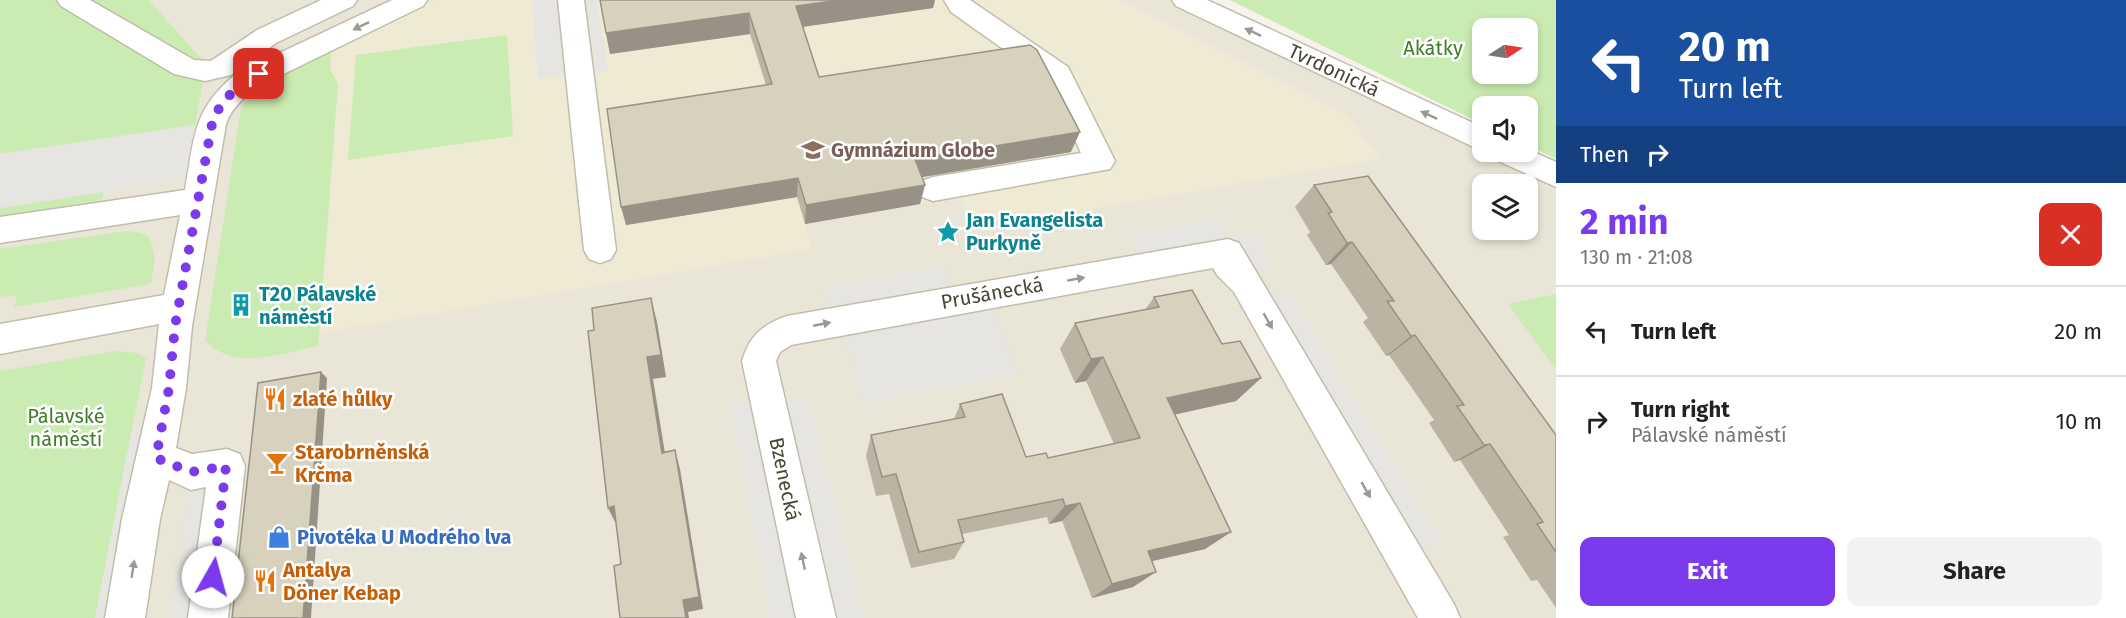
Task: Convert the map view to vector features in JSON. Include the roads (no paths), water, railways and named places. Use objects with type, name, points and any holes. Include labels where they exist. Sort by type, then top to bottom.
[{"type":"street","points":[[70,0],[184,67],[200,72],[222,90]]},
{"type":"street","points":[[125,618],[141,519],[156,458],[169,388],[177,316],[212,124],[227,65],[243,51],[292,24],[344,0]]},
{"type":"street","points":[[222,90],[414,0]]},
{"type":"street","points":[[571,0],[600,250]]},
{"type":"street","points":[[933,189],[1100,161],[1058,74],[960,6],[957,0]]},
{"type":"street","name":"Tvrdonická","points":[[1185,0],[1472,135]]},
{"type":"street","points":[[1528,162],[1556,175]]},
{"type":"street","points":[[0,230],[198,200]]},
{"type":"street","name":"Prušánecká","points":[[771,344],[1198,258],[1225,264],[1245,282],[1440,618]]},
{"type":"street","points":[[0,339],[177,316]]},
{"type":"street","points":[[0,356],[177,316]]},
{"type":"street","name":"Bzenecká","points":[[771,344],[816,618]]},
{"type":"street","points":[[156,458],[191,472],[226,466],[208,618]]},
{"type":"place","name":"Gymnázium Globe","points":[[813,150]]},
{"type":"place","name":"Jan Evangelista Purkyně","points":[[948,232]]},
{"type":"place","name":"T20 Pálavské náměstí","points":[[241,305]]},
{"type":"place","name":"zlaté hůlky","points":[[275,399]]},
{"type":"place","name":"Starobrněnská Krčma","points":[[277,463]]},
{"type":"place","name":"Pivotéka U Modrého lva","points":[[279,537]]},
{"type":"place","name":"Antalya Döner Kebap","points":[[265,581]]},
{"type":"park label","name":"Akátky","points":[[1433,48]]},
{"type":"park label","name":"Pálavské náměstí","points":[[66,428]]}]
